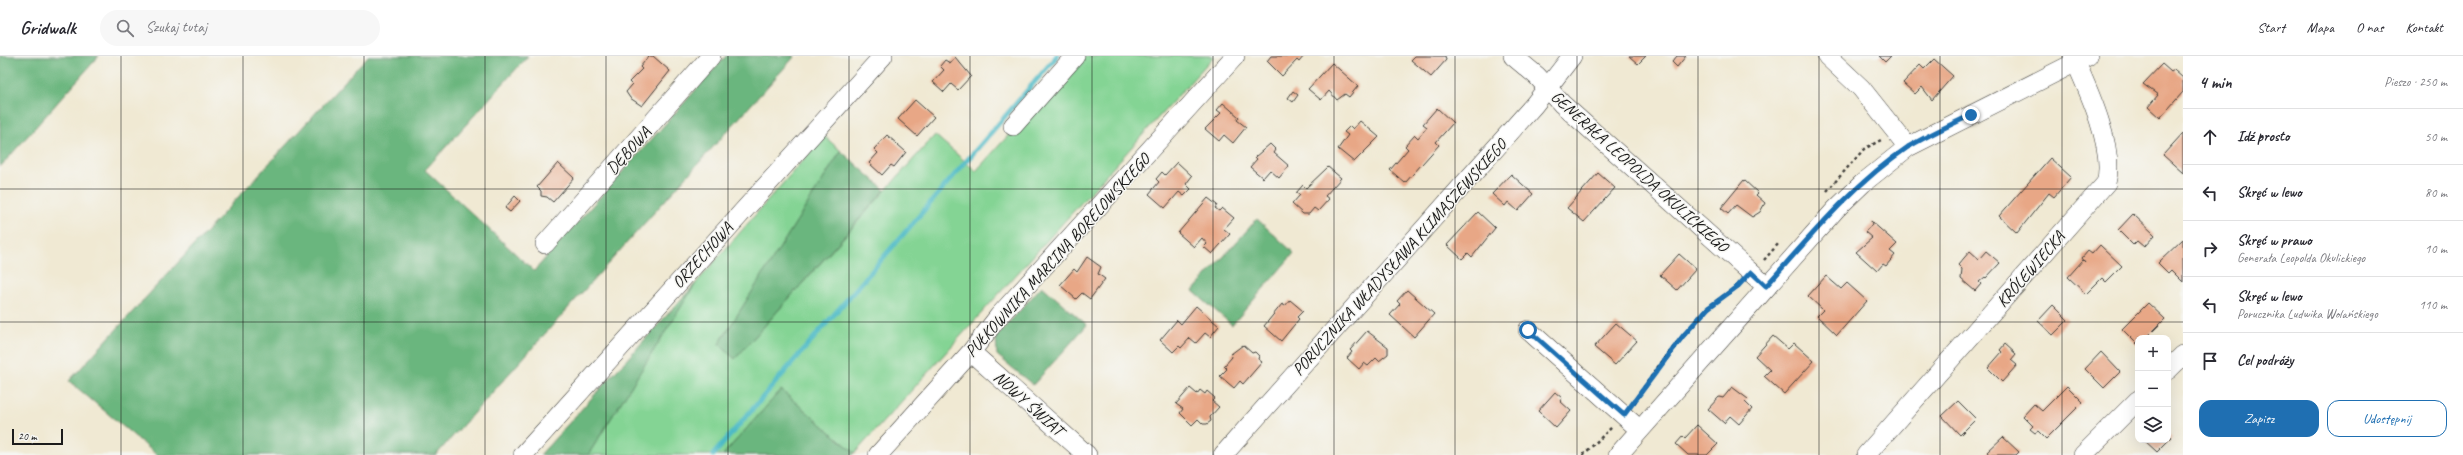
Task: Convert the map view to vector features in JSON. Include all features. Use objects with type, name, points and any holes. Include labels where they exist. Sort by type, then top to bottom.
[{"type":"street","name":"DĘBOWA","points":[[545,244],[712,56]]},
{"type":"street","name":"ORZECHOWA","points":[[524,455],[883,56]]},
{"type":"street","points":[[1013,126],[1075,56]]},
{"type":"street","name":"PUŁKOWNIKA MARCINA BORELOWSKIEGO","points":[[878,455],[971,352],[999,316],[1236,56]]},
{"type":"street","name":"GENERAŁA LEOPOLDA OKULICKIEGO","points":[[1513,56],[1548,87],[1562,104],[1766,286]]},
{"type":"street","name":"PORUCZNIKA WŁADYSŁAWA KLIMASZEWSKIEGO","points":[[1223,455],[1548,87],[1572,56]]},
{"type":"street","points":[[1827,56],[1861,88],[1897,131],[1908,147]]},
{"type":"street","points":[[1618,455],[1766,286],[1848,196],[1908,147],[2079,58]]},
{"type":"street","name":"KRÓLEWIECKA","points":[[1866,455],[2106,183],[2106,162],[2100,120],[2079,58]]},
{"type":"street","points":[[1528,330],[1640,430]]},
{"type":"street","name":"NOWY ŚWIAT","points":[[971,352],[1087,455]]},
{"type":"street","points":[[2171,367],[2183,355]]},
{"type":"street","points":[[2083,455],[2135,403]]},
{"type":"path","points":[[1823,195],[1868,146],[1897,131]]},
{"type":"path","points":[[1582,455],[1624,415],[1683,336],[1708,308],[1738,286],[1782,241]]},
{"type":"green space","points":[[0,56],[99,56],[0,167]]},
{"type":"green space","points":[[368,56],[528,56],[425,170],[534,271],[726,56],[795,56],[436,455],[157,455],[69,381]]},
{"type":"green space","points":[[1080,56],[1214,56],[855,453],[781,390],[723,455],[588,455],[696,283],[824,136],[841,151],[719,344],[735,359],[935,135],[976,171]]},
{"type":"green space","points":[[841,151],[885,190],[735,359],[719,344]]},
{"type":"green space","points":[[1257,219],[1294,253],[1232,325],[1193,291]]},
{"type":"green space","points":[[696,283],[588,455],[540,455]]},
{"type":"green space","points":[[1042,286],[1087,325],[1033,385],[997,355],[996,337]]},
{"type":"green space","points":[[781,390],[855,453],[853,455],[723,455]]},
{"type":"building","points":[[649,56],[653,56],[670,71],[642,106],[630,98],[626,92],[632,85],[629,82],[642,69],[640,67]]},
{"type":"building","points":[[1271,56],[1304,56],[1299,62],[1297,60],[1282,76],[1267,61]]},
{"type":"building","points":[[1415,56],[1445,56],[1446,60],[1431,77],[1411,60]]},
{"type":"building","points":[[1629,56],[1646,56],[1638,64]]},
{"type":"building","points":[[1677,56],[1686,56],[1677,67],[1672,62]]},
{"type":"building","points":[[1879,56],[1891,56],[1885,62]]},
{"type":"building","points":[[955,57],[971,76],[958,90],[951,84],[944,92],[933,82],[944,70],[940,66],[945,60],[950,63]]},
{"type":"building","points":[[1934,59],[1953,76],[1932,100],[1922,87],[1915,94],[1903,83],[1920,65],[1924,69]]},
{"type":"building","points":[[1332,63],[1358,86],[1349,97],[1345,94],[1337,100],[1329,91],[1321,100],[1308,89]]},
{"type":"building","points":[[2162,64],[2171,72],[2174,70],[2183,78],[2183,92],[2160,118],[2148,107],[2158,95],[2143,84]]},
{"type":"building","points":[[1293,91],[1298,95],[1293,102],[1288,98]]},
{"type":"building","points":[[915,100],[934,117],[917,136],[898,119]]},
{"type":"building","points":[[1223,103],[1239,117],[1237,120],[1246,127],[1233,143],[1224,135],[1219,141],[1205,129],[1221,113],[1217,110]]},
{"type":"building","points":[[1437,108],[1453,123],[1436,142],[1439,145],[1405,183],[1390,170],[1408,149],[1405,146],[1415,135],[1418,138],[1427,127],[1423,124]]},
{"type":"building","points":[[1360,121],[1379,137],[1354,162],[1338,149],[1348,135],[1344,132],[1350,126],[1353,129]]},
{"type":"building","points":[[2183,133],[2183,173],[2163,155]]},
{"type":"building","points":[[887,135],[906,152],[894,167],[891,165],[882,175],[869,163],[878,153],[874,149]]},
{"type":"building","points":[[1270,144],[1276,150],[1274,153],[1289,166],[1279,178],[1270,170],[1263,178],[1250,167],[1257,159],[1255,157]]},
{"type":"building","points":[[2050,158],[2071,177],[2054,197],[2049,193],[2017,233],[1999,216]]},
{"type":"building","points":[[1177,162],[1192,176],[1186,184],[1191,189],[1184,196],[1179,192],[1165,208],[1149,194],[1159,182],[1156,179],[1162,172],[1165,175]]},
{"type":"building","points":[[558,163],[574,178],[553,202],[547,197],[541,196],[541,191],[537,187]]},
{"type":"building","points":[[1328,167],[1341,178],[1325,196],[1329,199],[1318,211],[1314,208],[1309,214],[1303,214],[1292,204],[1300,195],[1296,193],[1303,185],[1306,188]]},
{"type":"building","points":[[1598,173],[1615,188],[1584,222],[1567,208]]},
{"type":"building","points":[[1511,174],[1533,194],[1518,211],[1508,202],[1505,206],[1492,194]]},
{"type":"building","points":[[1744,180],[1758,193],[1756,195],[1765,203],[1760,212],[1752,217],[1736,205],[1728,214],[1721,208]]},
{"type":"building","points":[[515,196],[520,201],[510,212],[505,208]]},
{"type":"building","points":[[1208,198],[1217,205],[1215,208],[1219,211],[1222,208],[1234,218],[1224,229],[1230,234],[1212,254],[1204,247],[1207,244],[1202,238],[1194,247],[1178,233]]},
{"type":"building","points":[[1478,212],[1495,228],[1472,257],[1468,253],[1462,259],[1447,245]]},
{"type":"building","points":[[2133,214],[2155,235],[2144,247],[2137,241],[2133,245],[2118,230]]},
{"type":"building","points":[[1871,221],[1897,244],[1890,251],[1895,255],[1886,266],[1883,264],[1877,271],[1856,252],[1872,238],[1865,232],[1872,224]]},
{"type":"building","points":[[2183,239],[2183,282],[2171,270],[2168,273],[2158,263]]},
{"type":"building","points":[[2100,245],[2122,266],[2106,282],[2102,278],[2086,294],[2068,277],[2083,260],[2085,262],[2082,258],[2088,251],[2092,254]]},
{"type":"building","points":[[1970,251],[1979,259],[1986,251],[2000,263],[1986,278],[1985,277],[1979,282],[1981,284],[1975,291],[1961,279],[1962,269],[1958,265]]},
{"type":"building","points":[[1679,254],[1696,269],[1677,290],[1660,275]]},
{"type":"building","points":[[1087,257],[1101,267],[1098,274],[1105,279],[1090,299],[1082,293],[1076,299],[1060,285],[1074,269],[1077,272]]},
{"type":"building","points":[[1826,276],[1841,289],[1847,283],[1867,301],[1837,335],[1817,316],[1823,310],[1808,296]]},
{"type":"building","points":[[1407,290],[1434,314],[1414,337],[1390,315],[1400,304],[1397,301]]},
{"type":"building","points":[[1290,300],[1303,311],[1297,317],[1299,319],[1281,341],[1264,326],[1282,304],[1285,306]]},
{"type":"building","points":[[2148,303],[2165,319],[2149,335],[2135,335],[2135,342],[2122,329]]},
{"type":"building","points":[[2053,305],[2068,320],[2053,335],[2038,321]]},
{"type":"building","points":[[1196,306],[1219,326],[1210,337],[1205,333],[1196,343],[1190,338],[1181,348],[1179,346],[1173,352],[1160,340],[1177,320],[1181,324]]},
{"type":"building","points":[[1616,323],[1637,341],[1615,365],[1594,347]]},
{"type":"building","points":[[1367,331],[1388,347],[1388,354],[1379,361],[1376,358],[1368,366],[1364,363],[1359,369],[1347,358],[1352,352],[1350,350]]},
{"type":"building","points":[[1773,336],[1788,349],[1794,343],[1814,361],[1784,394],[1764,376],[1770,370],[1755,356]]},
{"type":"building","points":[[2005,344],[2016,354],[2011,360],[2017,365],[2002,382],[1988,368],[2002,352],[2000,350]]},
{"type":"building","points":[[1243,345],[1252,353],[1255,352],[1259,356],[1258,359],[1262,362],[1243,384],[1240,381],[1234,388],[1220,376],[1227,369],[1224,366],[1232,357],[1231,354]]},
{"type":"building","points":[[2101,352],[2120,372],[2104,388],[2085,369]]},
{"type":"building","points":[[2067,386],[2083,402],[2046,439],[2038,431],[2035,433],[2030,429],[2033,426],[2023,416],[2034,404],[2042,411]]},
{"type":"building","points":[[1732,387],[1748,399],[1745,402],[1752,409],[1739,424],[1730,416],[1724,423],[1708,409],[1719,397],[1723,398]]},
{"type":"building","points":[[1190,388],[1197,394],[1200,390],[1205,394],[1207,391],[1215,398],[1212,401],[1219,407],[1210,417],[1211,421],[1207,424],[1203,424],[1198,419],[1192,425],[1180,413],[1183,409],[1176,404]]},
{"type":"building","points":[[1555,392],[1562,398],[1560,401],[1571,411],[1556,428],[1538,411]]},
{"type":"building","points":[[1958,401],[1976,419],[1960,435],[1942,416]]},
{"type":"building","points":[[1697,425],[1718,444],[1707,455],[1688,455],[1676,444],[1683,436],[1685,438]]},
{"type":"building","points":[[2003,437],[2019,452],[2016,455],[1990,455],[1987,452]]},
{"type":"building","points":[[2147,443],[2166,443],[2157,452]]},
{"type":"waterway","points":[[713,455],[1057,56]]},
{"type":"route","points":[[1528,330],[1624,415],[1637,399],[1670,351],[1708,308],[1738,286],[1751,272],[1766,286],[1848,196],[1863,183],[1908,147],[1971,115]]}]
